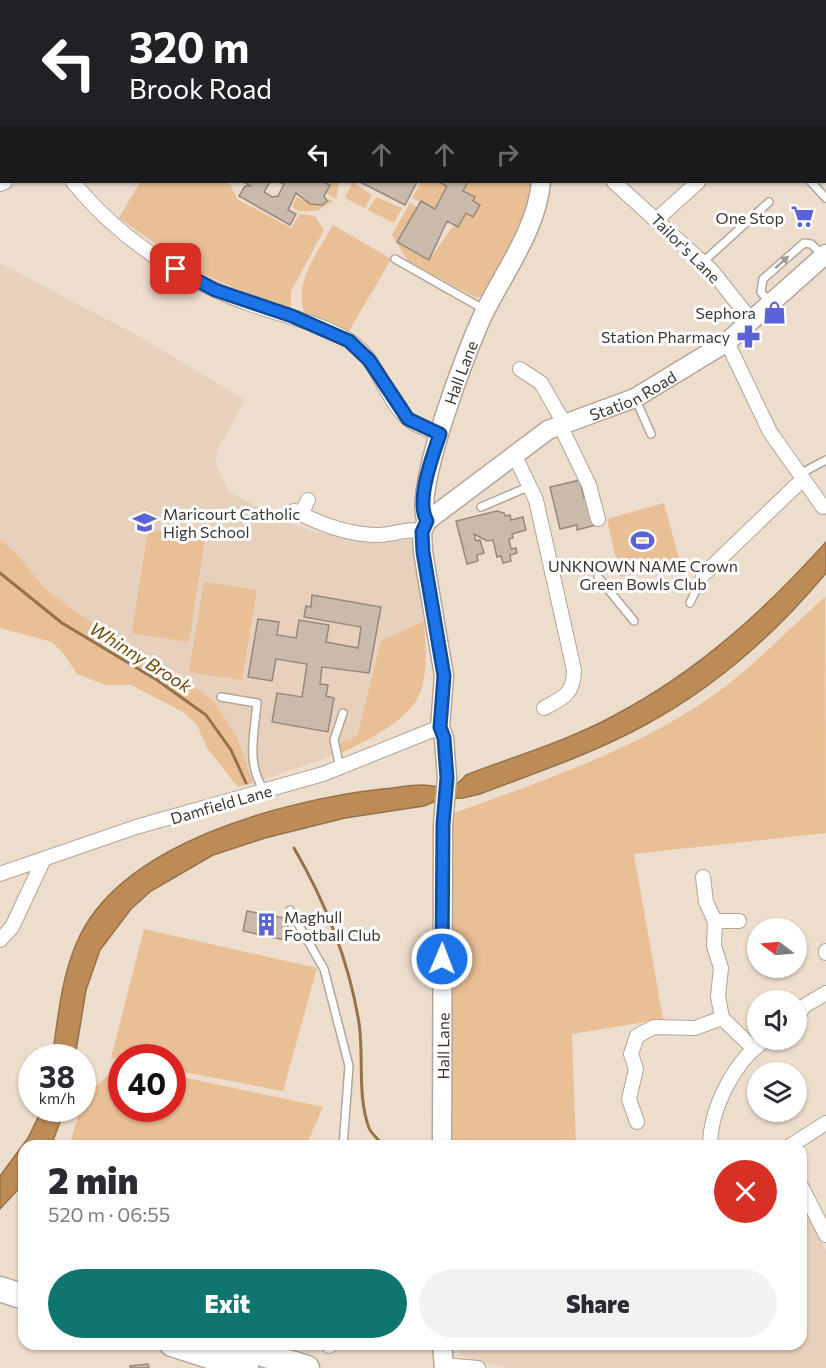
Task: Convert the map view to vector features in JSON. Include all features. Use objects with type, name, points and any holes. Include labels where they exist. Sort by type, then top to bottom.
[{"type":"highway","points":[[0,1272],[18,1278]]},
{"type":"highway","points":[[0,1289],[18,1295]]},
{"type":"highway","points":[[190,1350],[246,1368]]},
{"type":"highway","points":[[250,1350],[307,1368]]},
{"type":"street","points":[[74,183],[106,220],[157,259],[215,290],[292,316],[349,341],[369,360],[408,419],[440,434]]},
{"type":"street","name":"Hall Lane","points":[[442,1140],[443,824],[447,799],[447,778],[444,738],[440,727],[444,676],[423,552],[424,498],[440,434],[465,357],[485,310],[529,225],[541,183]]},
{"type":"street","name":"Tailor's Lane","points":[[616,183],[703,262],[751,320]]},
{"type":"street","points":[[657,219],[697,183]]},
{"type":"street","name":"Station Road","points":[[424,526],[514,454],[562,424],[635,398],[727,342],[825,255]]},
{"type":"street","points":[[727,342],[757,408],[800,477],[823,507]]},
{"type":"street","points":[[519,369],[541,383],[589,485],[598,519]]},
{"type":"street","points":[[514,454],[536,500],[573,670],[574,683],[568,696],[544,708]]},
{"type":"street","points":[[703,574],[800,477]]},
{"type":"street","points":[[308,500],[297,512],[328,526],[361,534],[381,535],[424,526]]},
{"type":"street","name":"Damfield Lane","points":[[0,874],[136,827],[265,792],[340,768],[440,727]]},
{"type":"street","points":[[0,940],[12,927],[43,861]]},
{"type":"street","points":[[703,877],[706,902],[715,921],[714,946],[721,968],[718,996],[722,1018],[747,1042]]},
{"type":"street","points":[[715,921],[739,921]]},
{"type":"street","points":[[807,1004],[826,993]]},
{"type":"street","points":[[636,1122],[629,1099],[636,1069],[631,1054],[637,1035],[654,1027],[695,1028],[722,1018]]},
{"type":"street","points":[[710,1140],[711,1128],[721,1102],[737,1069],[751,1050]]},
{"type":"street","points":[[799,1140],[826,1123]]},
{"type":"street","points":[[807,1198],[826,1235]]},
{"type":"street","points":[[443,1350],[444,1367],[478,1368]]},
{"type":"lane","points":[[812,183],[826,198]]},
{"type":"lane","points":[[703,262],[769,202]]},
{"type":"lane","points":[[395,259],[485,310]]},
{"type":"lane","points":[[635,398],[651,434]]},
{"type":"lane","points":[[800,477],[826,460]]},
{"type":"lane","points":[[481,507],[528,487]]},
{"type":"lane","points":[[690,603],[703,574]]},
{"type":"lane","points":[[598,577],[634,621]]},
{"type":"lane","points":[[220,697],[257,703],[251,758],[257,780],[265,792]]},
{"type":"lane","points":[[340,768],[334,740],[343,713]]},
{"type":"lane","points":[[290,910],[324,969],[349,1066],[343,1140]]},
{"type":"shaded area","points":[[139,183],[227,183],[230,184],[237,199],[291,228],[300,214],[315,216],[324,230],[291,291],[291,308],[195,271],[119,218]]},
{"type":"shaded area","points":[[326,183],[339,183],[336,199],[326,193],[330,185]]},
{"type":"shaded area","points":[[352,183],[372,195],[365,208],[345,198]]},
{"type":"shaded area","points":[[420,183],[440,183],[447,186],[435,209],[412,198]]},
{"type":"shaded area","points":[[467,183],[534,183],[522,223],[485,295],[476,298],[408,261],[392,235],[410,203],[418,208],[397,242],[429,260],[454,225],[458,227],[466,213],[473,217],[480,205],[473,201],[474,197],[463,191]]},
{"type":"shaded area","points":[[297,197],[310,204],[325,204],[326,198],[333,201],[317,211],[298,211],[292,206]]},
{"type":"shaded area","points":[[376,197],[402,208],[394,223],[368,210]]},
{"type":"shaded area","points":[[333,225],[391,259],[348,333],[304,312],[302,300],[302,289],[309,267]]},
{"type":"shaded area","name":"Maricourt Catholic High School","points":[[0,263],[138,336],[245,400],[217,451],[216,465],[229,492],[295,525],[316,532],[366,542],[412,540],[425,612],[422,613],[426,661],[422,688],[414,704],[403,716],[341,753],[253,783],[237,737],[213,700],[148,655],[69,608],[44,587],[13,550],[0,540]]},
{"type":"shaded area","name":"UNKNOWN NAME Crown Green Bowls Club","points":[[664,503],[680,562],[620,577],[607,519]]},
{"type":"shaded area","points":[[148,529],[205,538],[189,642],[132,633]]},
{"type":"shaded area","points":[[0,540],[13,550],[44,587],[69,608],[148,655],[213,700],[237,737],[253,783],[238,787],[207,748],[197,725],[183,712],[131,685],[106,685],[77,674],[64,654],[52,642],[0,628]]},
{"type":"shaded area","points":[[826,542],[826,573],[765,638],[743,658],[695,694],[645,725],[605,745],[480,794],[463,798],[441,799],[424,806],[345,818],[265,838],[213,855],[151,891],[131,909],[100,950],[86,990],[77,1044],[54,1044],[64,984],[77,942],[98,907],[129,878],[166,853],[209,832],[254,816],[299,804],[343,795],[417,785],[450,787],[466,775],[597,724],[645,698],[702,659],[754,615]]},
{"type":"shaded area","points":[[204,582],[257,590],[242,680],[189,672]]},
{"type":"shaded area","points":[[825,597],[826,833],[634,854],[663,1019],[572,1034],[576,1140],[446,1140],[449,815],[552,777],[653,732],[715,694]]},
{"type":"shaded area","points":[[424,621],[425,670],[417,698],[410,709],[389,727],[341,753],[341,742],[351,740],[358,734],[381,641]]},
{"type":"shaded area","points":[[144,929],[317,968],[283,1091],[186,1072],[186,1044],[115,1044]]},
{"type":"shaded area","points":[[108,1075],[108,1122],[186,1122],[186,1078],[323,1107],[309,1140],[71,1140],[76,1122],[96,1122],[96,1086]]},
{"type":"shaded area","points":[[36,1122],[60,1122],[53,1140],[27,1140]]},
{"type":"shaded area","points":[[18,1152],[18,1190],[0,1209],[0,1176]]},
{"type":"shaded area","points":[[807,1211],[826,1251],[826,1368],[506,1368],[466,1358],[458,1350],[807,1350]]},
{"type":"building","points":[[246,183],[269,183],[264,192],[272,197],[278,196],[284,184],[282,183],[326,183],[330,185],[324,196],[327,201],[322,205],[310,204],[296,193],[288,210],[296,214],[290,225],[239,196],[245,186],[250,186]]},
{"type":"building","points":[[362,183],[416,183],[405,205]]},
{"type":"building","points":[[440,183],[467,183],[463,191],[475,197],[473,201],[480,205],[473,217],[466,213],[458,227],[447,221],[429,260],[397,242],[421,201],[435,209],[447,186]]},
{"type":"building","points":[[580,480],[584,498],[589,496],[596,525],[577,530],[577,525],[560,529],[550,487]]},
{"type":"building","points":[[497,511],[504,513],[505,516],[510,515],[511,520],[523,517],[526,530],[512,534],[513,538],[509,539],[511,549],[516,548],[517,553],[510,555],[511,561],[503,563],[501,556],[497,557],[493,540],[487,541],[474,534],[476,541],[480,540],[484,553],[477,555],[478,561],[467,564],[456,521]]},
{"type":"building","points":[[312,595],[381,607],[369,673],[322,667],[320,684],[328,685],[326,696],[334,698],[328,732],[272,722],[277,693],[302,697],[307,664],[276,659],[272,681],[248,677],[258,619],[279,622],[277,635],[296,638],[299,620],[329,625],[326,642],[358,648],[361,627],[304,617],[306,606],[311,607]]},
{"type":"building","name":"Maghull Football Club","points":[[247,911],[289,919],[285,940],[243,931]]},
{"type":"building","points":[[148,1364],[149,1368],[130,1368],[130,1366]]},
{"type":"waterway","name":"Whinny Brook","points":[[0,573],[62,623],[157,680],[206,715],[231,750],[246,783]]},
{"type":"waterway","name":"Whinny Brook","points":[[294,848],[326,911],[349,977],[359,1023],[365,1116],[370,1130],[378,1140]]},
{"type":"place","name":"One Stop","points":[[802,217]]},
{"type":"place","name":"Sephora","points":[[774,312]]},
{"type":"place","name":"Station Pharmacy","points":[[748,336]]},
{"type":"place","name":"Maricourt Catholic High School","points":[[145,522]]},
{"type":"place","name":"UNKNOWN NAME Crown Green Bowls Club","points":[[643,540]]},
{"type":"place","name":"Maghull Football Club","points":[[266,925]]},
{"type":"route","points":[[176,269],[215,290],[256,306],[292,316],[357,346],[383,381],[400,411],[416,424],[440,434],[427,480],[423,514],[427,521],[422,532],[423,552],[444,676],[440,727],[444,738],[447,804],[443,824],[442,959]]}]
